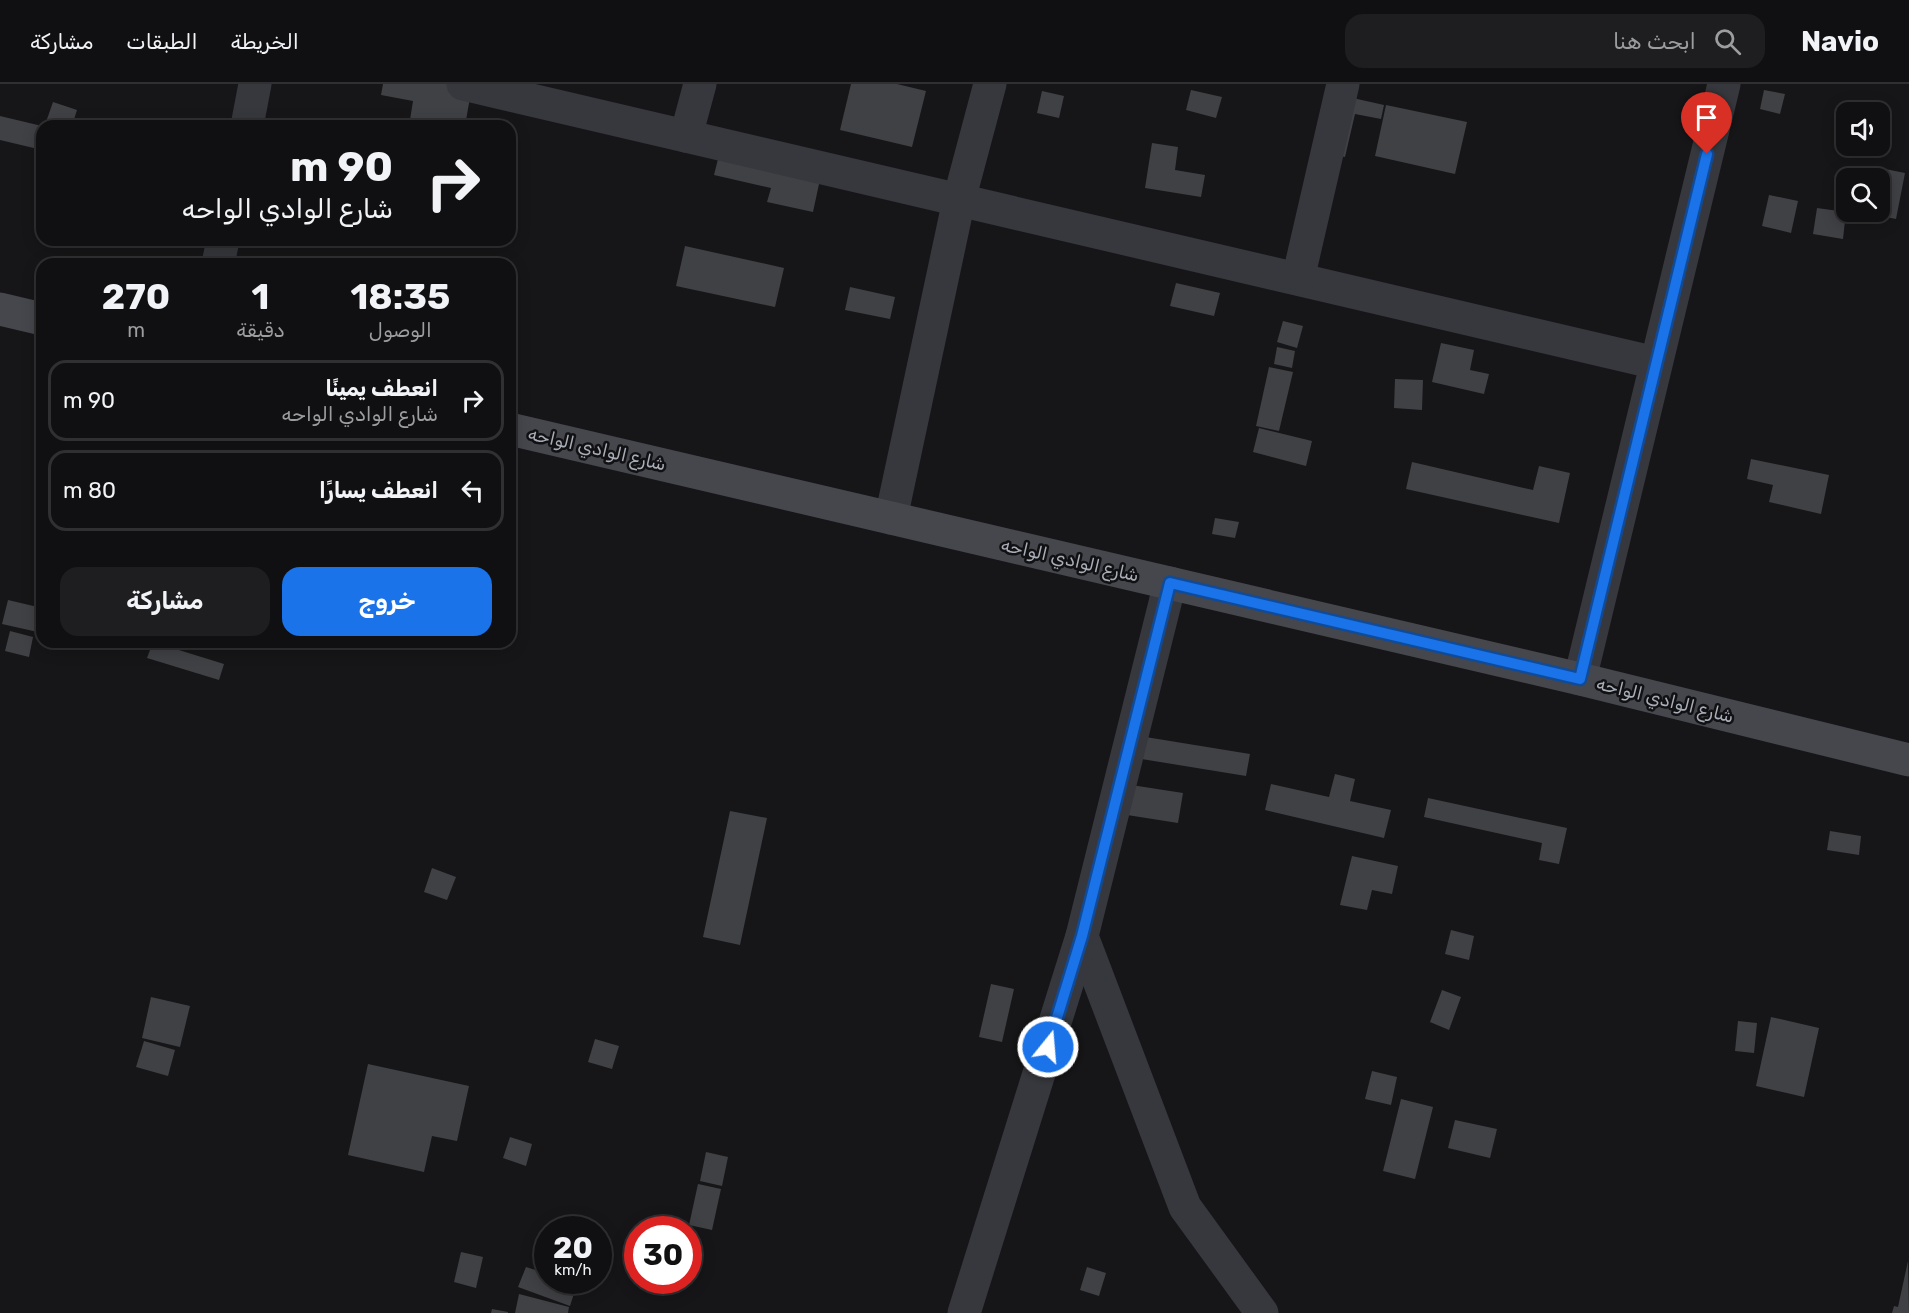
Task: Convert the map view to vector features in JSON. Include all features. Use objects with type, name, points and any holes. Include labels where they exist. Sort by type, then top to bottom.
[{"type":"main road","points":[[0,309],[36,318]]},
{"type":"main road","name":"شارع الوادي الواحه","points":[[516,430],[1580,679],[1909,760]]},
{"type":"street","points":[[248,120],[255,84]]},
{"type":"street","points":[[463,84],[534,92],[686,136],[1656,363]]},
{"type":"street","points":[[686,136],[700,84]]},
{"type":"street","points":[[891,518],[958,200],[990,84]]},
{"type":"street","points":[[1298,279],[1343,84]]},
{"type":"street","points":[[1580,679],[1724,84]]},
{"type":"street","points":[[964,1313],[1082,936],[1170,583]]},
{"type":"street","points":[[1082,936],[1185,1207],[1262,1313]]},
{"type":"building","points":[[383,84],[472,86],[466,120],[410,120],[413,101],[381,95]]},
{"type":"building","points":[[851,84],[897,84],[926,91],[912,147],[840,130]]},
{"type":"building","points":[[1191,90],[1222,97],[1216,118],[1186,110]]},
{"type":"building","points":[[1764,90],[1785,94],[1780,114],[1760,109]]},
{"type":"building","points":[[1042,91],[1064,96],[1059,118],[1037,113]]},
{"type":"building","points":[[1335,94],[1384,105],[1381,119],[1355,114],[1345,157],[1322,152]]},
{"type":"building","points":[[53,102],[77,110],[74,120],[47,120]]},
{"type":"building","points":[[1386,105],[1467,122],[1455,174],[1375,156]]},
{"type":"building","points":[[0,116],[36,125],[36,149],[0,140]]},
{"type":"building","points":[[1152,143],[1178,147],[1175,170],[1205,175],[1201,197],[1145,188]]},
{"type":"building","points":[[721,147],[822,170],[813,212],[767,202],[771,188],[714,175]]},
{"type":"building","points":[[1890,170],[1905,173],[1896,219],[1890,218]]},
{"type":"building","points":[[1769,195],[1798,201],[1791,233],[1762,226]]},
{"type":"building","points":[[1817,208],[1836,211],[1836,222],[1845,222],[1843,239],[1813,234]]},
{"type":"building","points":[[685,246],[784,268],[775,307],[676,286]]},
{"type":"building","points":[[1176,283],[1220,293],[1214,316],[1170,306]]},
{"type":"building","points":[[850,287],[895,297],[890,319],[845,310]]},
{"type":"building","points":[[1283,321],[1303,326],[1297,348],[1277,342]]},
{"type":"building","points":[[1441,343],[1474,350],[1470,370],[1489,374],[1484,394],[1432,382]]},
{"type":"building","points":[[1277,347],[1295,351],[1292,368],[1274,364]]},
{"type":"building","points":[[1269,367],[1293,372],[1279,431],[1256,426]]},
{"type":"building","points":[[1395,379],[1423,380],[1422,410],[1394,408]]},
{"type":"building","points":[[1259,428],[1312,441],[1306,466],[1253,452]]},
{"type":"building","points":[[1751,459],[1829,475],[1821,514],[1769,502],[1773,485],[1747,479]]},
{"type":"building","points":[[1412,462],[1533,490],[1539,466],[1570,473],[1559,523],[1406,489]]},
{"type":"building","points":[[1215,518],[1239,522],[1235,538],[1212,534]]},
{"type":"building","points":[[8,600],[36,607],[36,632],[2,624]]},
{"type":"building","points":[[10,631],[33,637],[29,657],[5,651]]},
{"type":"building","points":[[151,648],[172,648],[224,664],[219,680],[147,658]]},
{"type":"building","points":[[1121,733],[1250,754],[1246,776],[1117,755]]},
{"type":"building","points":[[1335,774],[1355,779],[1350,801],[1391,810],[1384,838],[1265,810],[1271,784],[1329,797]]},
{"type":"building","points":[[1112,782],[1183,793],[1178,823],[1108,812]]},
{"type":"building","points":[[1428,798],[1567,828],[1559,864],[1539,860],[1542,843],[1424,817]]},
{"type":"building","points":[[730,811],[767,818],[740,945],[703,937]]},
{"type":"building","points":[[1830,831],[1861,836],[1859,855],[1827,850]]},
{"type":"building","points":[[1352,856],[1398,866],[1392,894],[1372,890],[1367,910],[1340,905]]},
{"type":"building","points":[[432,868],[456,877],[447,900],[424,892]]},
{"type":"building","points":[[1451,930],[1474,936],[1469,960],[1445,954]]},
{"type":"building","points":[[991,984],[1014,989],[1002,1042],[979,1037]]},
{"type":"building","points":[[1442,990],[1461,997],[1449,1030],[1430,1022]]},
{"type":"building","points":[[151,997],[190,1006],[180,1047],[142,1038]]},
{"type":"building","points":[[1771,1017],[1819,1028],[1804,1097],[1756,1086]]},
{"type":"building","points":[[1738,1021],[1757,1023],[1754,1053],[1735,1051]]},
{"type":"building","points":[[595,1039],[619,1046],[612,1069],[588,1062]]},
{"type":"building","points":[[144,1041],[175,1050],[168,1076],[136,1067]]},
{"type":"building","points":[[368,1064],[469,1086],[457,1141],[432,1136],[424,1172],[348,1155]]},
{"type":"building","points":[[1372,1071],[1397,1077],[1391,1105],[1365,1099]]},
{"type":"building","points":[[1401,1099],[1433,1107],[1415,1179],[1383,1171]]},
{"type":"building","points":[[1455,1120],[1497,1129],[1490,1158],[1448,1148]]},
{"type":"building","points":[[510,1137],[532,1144],[526,1166],[503,1158]]},
{"type":"building","points":[[706,1152],[728,1157],[722,1186],[700,1181]]},
{"type":"building","points":[[698,1184],[721,1189],[712,1230],[702,1228],[702,1216],[691,1216]]},
{"type":"building","points":[[461,1252],[483,1257],[476,1288],[454,1282]]},
{"type":"building","points":[[1908,1261],[1909,1313],[1892,1313],[1894,1306],[1898,1307]]},
{"type":"building","points":[[526,1267],[534,1270],[534,1293],[518,1287]]},
{"type":"building","points":[[1087,1267],[1106,1273],[1099,1296],[1080,1290]]},
{"type":"building","points":[[519,1294],[569,1307],[568,1313],[515,1313]]},
{"type":"building","points":[[537,1294],[574,1294],[570,1306]]},
{"type":"building","points":[[492,1309],[508,1312],[508,1313],[491,1313]]},
{"type":"route","points":[[1048,1047],[1082,936],[1170,583],[1580,679],[1707,154]]}]
